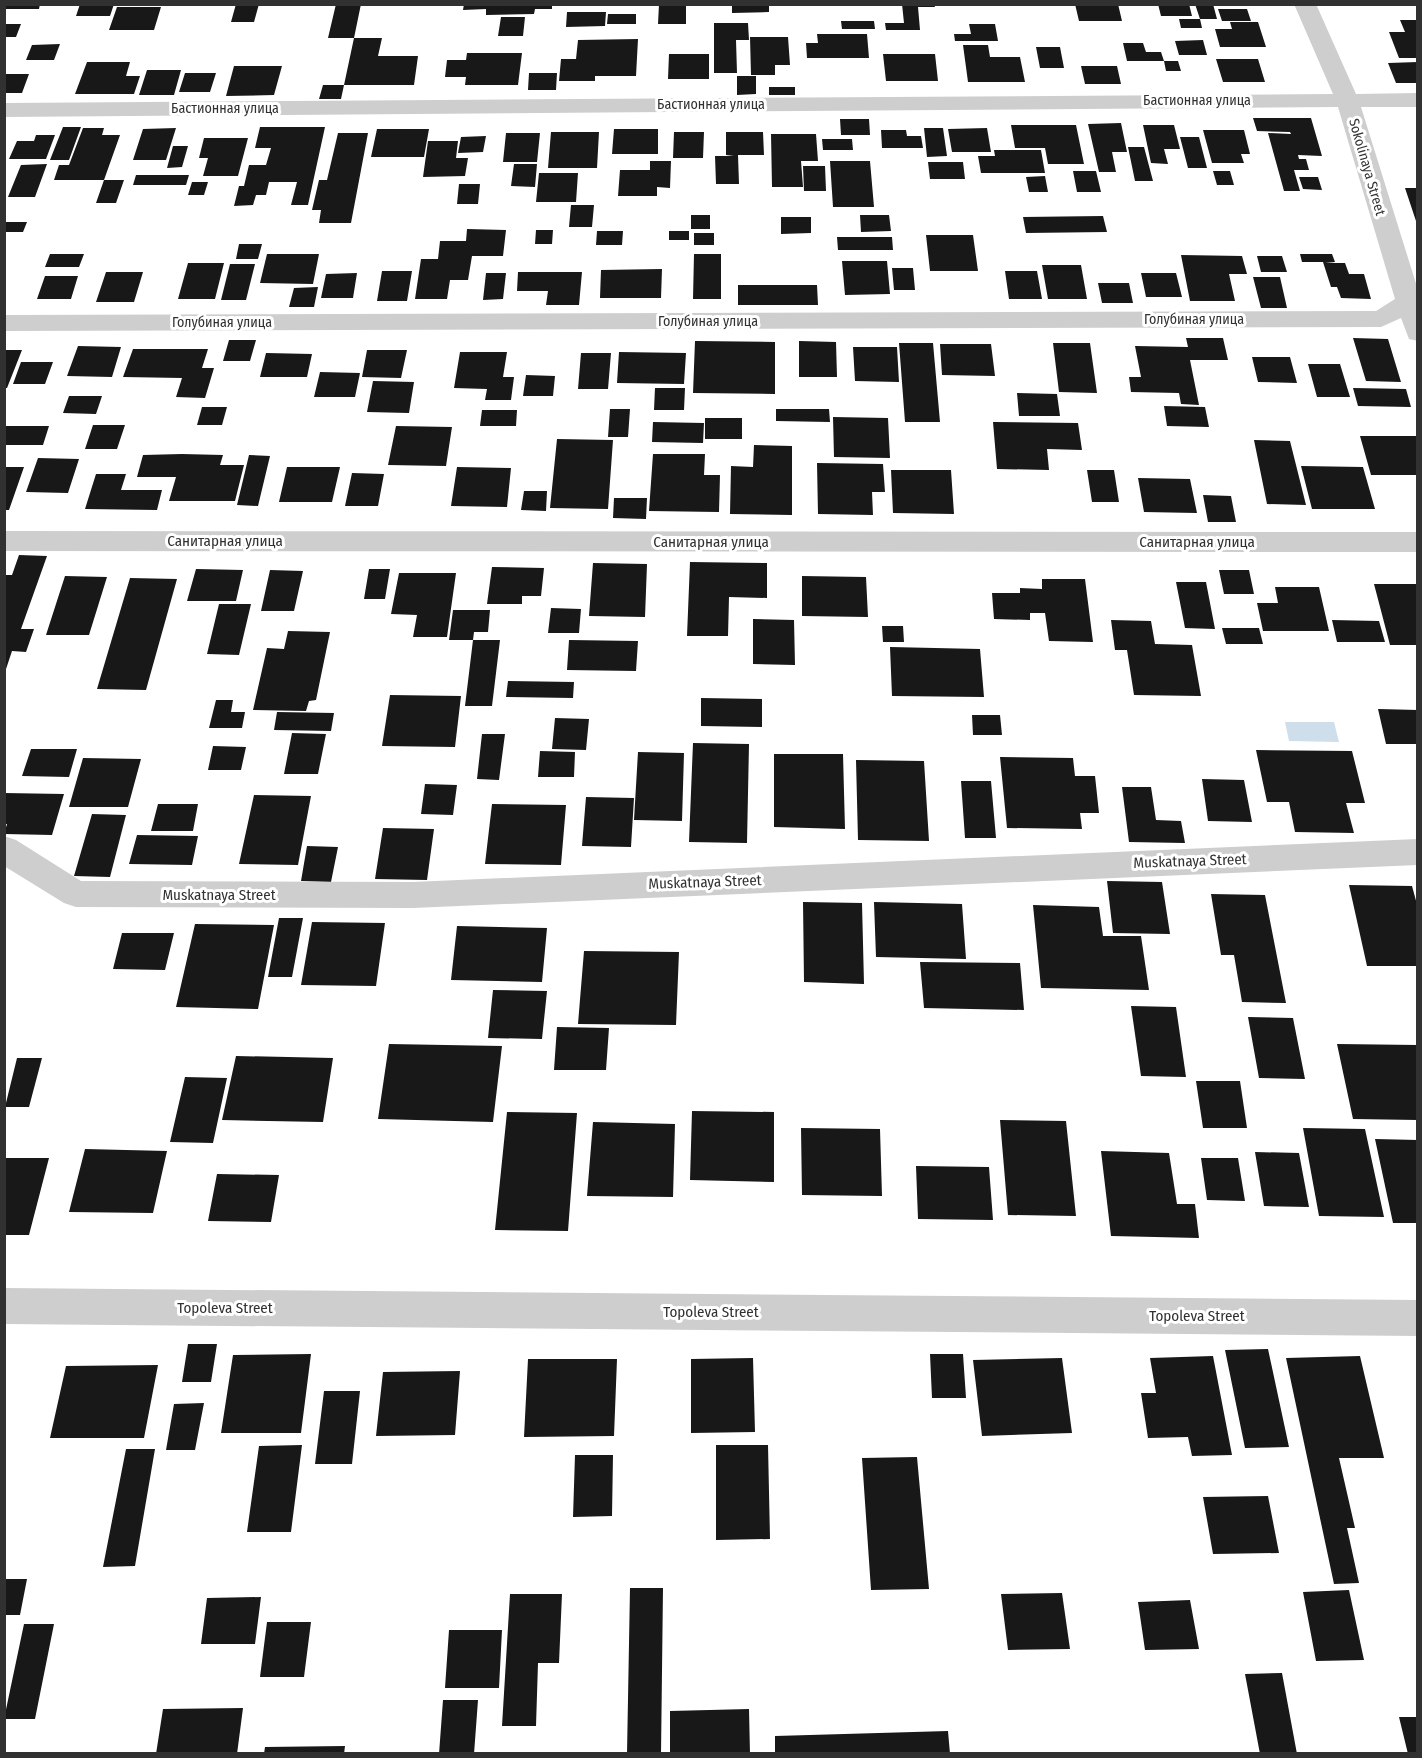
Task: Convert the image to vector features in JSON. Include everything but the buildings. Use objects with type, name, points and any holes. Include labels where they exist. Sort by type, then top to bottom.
[{"type":"street","name":"Sokolinaya Street","points":[[1305,4],[1347,99],[1412,302],[1418,333]]},
{"type":"street","name":"Бастионная улица","points":[[4,110],[1418,100]]},
{"type":"street","name":"Голубиная улица","points":[[4,323],[1381,319],[1412,302]]},
{"type":"street","name":"Санитарная улица","points":[[4,541],[1418,542]]},
{"type":"street","name":"Muskatnaya Street","points":[[4,849],[76,894],[378,895],[1418,852]]},
{"type":"street","name":"Topoleva Street","points":[[4,1306],[1418,1318]]},
{"type":"water","points":[[1285,722],[1334,722],[1339,742],[1289,741]]}]
